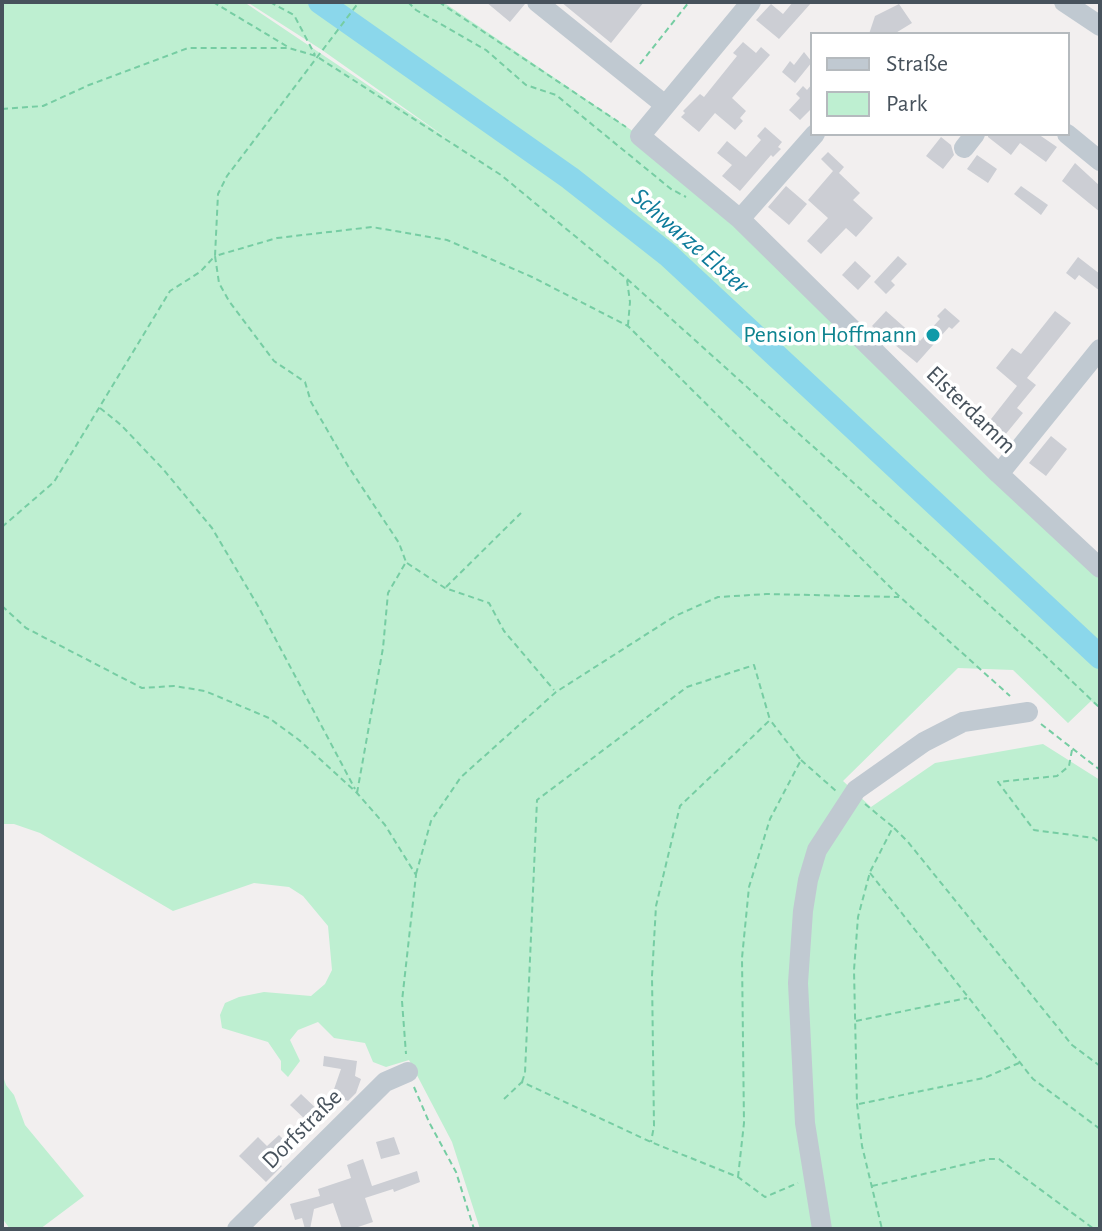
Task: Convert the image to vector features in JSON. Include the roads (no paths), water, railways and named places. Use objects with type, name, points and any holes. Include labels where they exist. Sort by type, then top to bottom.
[{"type":"street","points":[[537,2],[665,105],[751,2]]},
{"type":"street","points":[[1064,2],[1100,26]]},
{"type":"street","name":"Elsterdamm","points":[[665,105],[640,136],[740,219],[999,474],[1100,568]]},
{"type":"street","points":[[740,219],[813,136]]},
{"type":"street","points":[[1069,136],[1100,161]]},
{"type":"street","points":[[999,474],[1100,349]]},
{"type":"street","points":[[822,1229],[805,1123],[798,983],[803,911],[817,850],[856,790],[924,742],[963,722],[1028,712]]},
{"type":"street","name":"Dorfstraße","points":[[237,1229],[385,1082],[408,1072]]},
{"type":"waterway","name":"Schwarze Elster","points":[[320,2],[570,178],[668,255],[1100,657]]},
{"type":"place","name":"Pension Hoffmann","points":[[933,335]]}]
